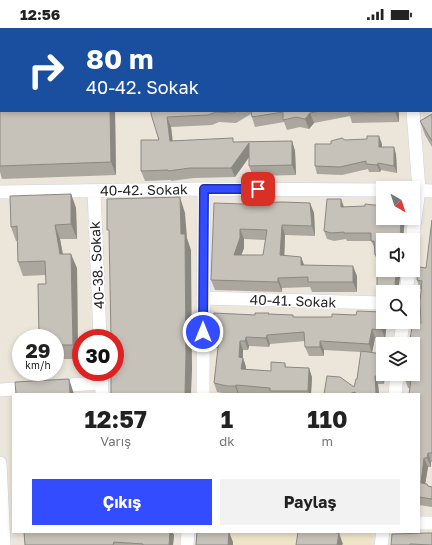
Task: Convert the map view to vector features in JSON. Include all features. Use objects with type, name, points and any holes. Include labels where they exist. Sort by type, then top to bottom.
[{"type":"street","points":[[413,112],[416,181]]},
{"type":"street","points":[[203,393],[204,189]]},
{"type":"street","name":"40-42. Sokak","points":[[0,192],[94,192],[204,189],[376,190]]},
{"type":"street","points":[[420,190],[432,190]]},
{"type":"street","name":"40-38. Sokak","points":[[94,192],[100,329]]},
{"type":"street","name":"40-41. Sokak","points":[[203,298],[376,303]]},
{"type":"street","points":[[395,393],[396,381]]},
{"type":"street","points":[[0,390],[102,383]]},
{"type":"street","points":[[0,463],[7,500],[4,545]]},
{"type":"street","points":[[420,523],[432,523]]},
{"type":"street","points":[[188,533],[188,545]]},
{"type":"street","points":[[381,545],[383,533]]},
{"type":"shaded area","points":[[197,533],[373,533],[371,545],[196,545]]},
{"type":"building","points":[[0,112],[110,112],[111,162],[0,166]]},
{"type":"building","points":[[151,112],[216,112],[208,115],[167,117],[170,141],[233,138],[233,142],[292,141],[292,165],[249,166],[249,143],[231,168],[190,168],[168,171],[141,171],[141,140],[159,140]]},
{"type":"building","points":[[251,112],[283,112],[252,117]]},
{"type":"building","points":[[283,112],[315,112],[310,113],[305,119],[296,117],[283,120]]},
{"type":"building","points":[[349,112],[395,112],[349,113]]},
{"type":"building","points":[[432,114],[432,141],[420,121]]},
{"type":"building","points":[[367,136],[379,136],[379,147],[394,147],[394,166],[378,163],[377,165],[366,164],[366,161],[340,167],[315,166],[315,144],[331,144],[331,141],[342,138],[345,140],[367,139]]},
{"type":"building","points":[[71,194],[71,224],[55,225],[60,254],[71,254],[72,345],[64,345],[64,329],[39,329],[38,284],[46,284],[45,261],[18,262],[17,226],[11,227],[10,196]]},
{"type":"building","points":[[180,197],[181,234],[185,234],[185,393],[111,393],[111,381],[124,381],[124,329],[111,329],[109,230],[107,230],[107,199]]},
{"type":"building","points":[[327,199],[341,199],[341,207],[365,206],[365,204],[376,205],[376,225],[401,225],[400,233],[376,233],[376,255],[374,241],[371,241],[371,233],[331,233],[324,231]]},
{"type":"building","points":[[214,203],[310,203],[312,226],[282,225],[280,255],[301,257],[301,265],[353,266],[353,282],[308,282],[308,277],[278,278],[278,282],[211,280]],"holes":[[[240,229],[267,230],[263,255],[234,255],[240,238]]]},
{"type":"building","points":[[432,220],[432,453],[428,453],[427,458],[424,458],[421,483],[432,487],[432,499],[420,497],[420,393],[409,393],[411,381],[420,381],[420,337],[410,337],[412,329],[420,329],[421,323],[420,302],[422,281],[417,280],[417,277],[420,277],[420,267],[426,268]]},
{"type":"building","points":[[377,277],[396,277],[395,285],[377,285]]},
{"type":"building","points":[[357,311],[376,312],[376,329],[382,330],[372,329],[369,344],[320,341],[320,347],[305,347],[304,332],[267,335],[266,338],[246,337],[245,341],[240,341],[239,357],[243,358],[241,369],[271,371],[271,362],[285,363],[285,367],[309,368],[308,391],[270,391],[270,388],[236,385],[227,386],[214,383],[219,339],[213,339],[214,313],[255,315],[255,313],[269,313],[268,314],[293,315],[293,317],[332,317],[332,314],[356,315]]},
{"type":"building","points":[[361,351],[376,353],[376,393],[324,393],[327,376],[340,377],[354,387]]},
{"type":"building","points":[[64,379],[69,379],[70,393],[16,393],[15,382],[64,381]]},
{"type":"building","points":[[24,533],[170,533],[169,545],[143,545],[114,542],[113,545],[25,545]]},
{"type":"building","points":[[197,533],[229,533],[228,545],[196,545]]},
{"type":"building","points":[[298,533],[339,533],[337,545],[296,545]]},
{"type":"building","points":[[432,533],[432,545],[391,545],[392,534]]},
{"type":"route","points":[[203,332],[204,189],[258,189]]}]
